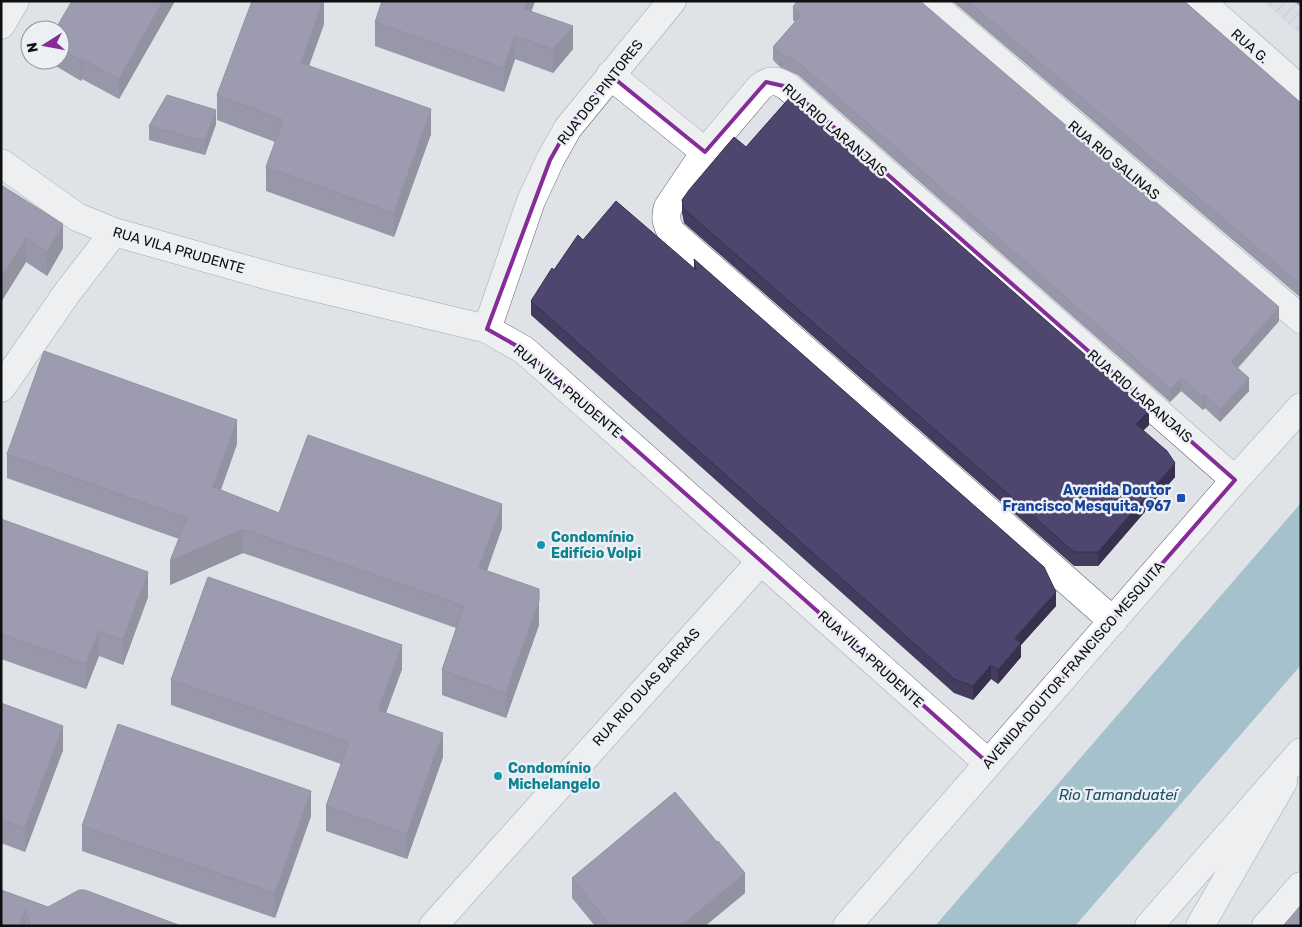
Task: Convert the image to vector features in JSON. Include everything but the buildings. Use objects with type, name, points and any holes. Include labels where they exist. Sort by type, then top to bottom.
[{"type":"main road","points":[[1,25],[15,1]]},
{"type":"main road","name":"RUA DOS PINTORES","points":[[487,329],[531,201],[550,160],[568,128],[672,1]]},
{"type":"main road","name":"RUA RIO SALINAS","points":[[928,1],[1301,319]]},
{"type":"main road","name":"RUA G.","points":[[1200,1],[1301,90]]},
{"type":"main road","points":[[610,75],[705,152]]},
{"type":"main road","name":"RUA RIO LARANJAIS","points":[[1113,621],[671,232],[665,217],[668,207],[705,152],[760,87],[766,82],[774,80],[788,86],[1235,480]]},
{"type":"main road","name":"RUA VILA PRUDENTE","points":[[1,163],[77,217],[114,232],[280,279],[487,329],[524,350],[988,763]]},
{"type":"main road","points":[[1,388],[67,293],[114,232]]},
{"type":"main road","name":"AVENIDA DOUTOR FRANCISCO MESQUITA","points":[[847,926],[1235,480],[1301,407]]},
{"type":"main road","name":"RUA RIO DUAS BARRAS","points":[[432,926],[761,561]]},
{"type":"main road","points":[[1149,926],[1301,753]]},
{"type":"main road","points":[[1200,926],[1301,753]]},
{"type":"main road","points":[[1266,926],[1301,886]]},
{"type":"highlighted area","points":[[610,75],[705,152],[766,82],[788,87],[1235,480],[988,763],[524,350],[487,329],[550,160],[568,128]]},
{"type":"shaded area","points":[[1263,1],[1301,1],[1301,35]]},
{"type":"water","name":"Rio Tamanduateí","points":[[1301,503],[1301,665],[1075,926],[935,926]]},
{"type":"place","name":"Avenida Doutor Francisco Mesquita, 967","points":[[1181,498]]},
{"type":"place","name":"Condomínio Edifício Volpi","points":[[541,545]]},
{"type":"place","name":"Condomínio Michelangelo","points":[[498,776]]}]
